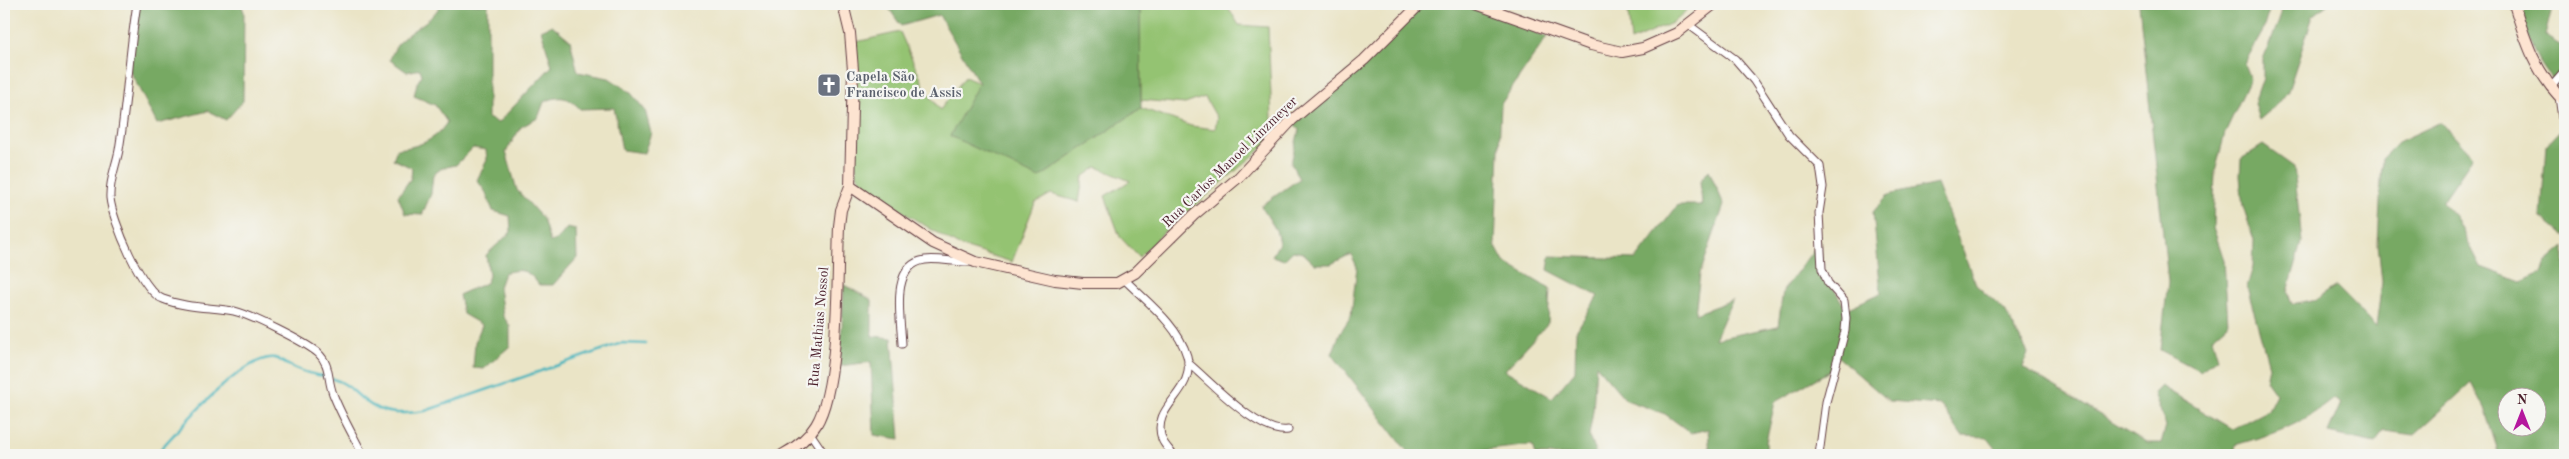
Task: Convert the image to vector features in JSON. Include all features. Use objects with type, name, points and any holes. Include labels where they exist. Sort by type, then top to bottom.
[{"type":"street","points":[[137,4],[119,151],[111,179],[110,196],[112,211],[138,269],[149,289],[161,299],[187,305],[234,311],[254,317],[317,352],[327,364],[333,394],[364,455]]},
{"type":"street","name":"Rua Mathias Nossol","points":[[782,455],[810,433],[819,418],[828,389],[833,356],[839,226],[841,210],[850,186],[853,52],[843,4]]},
{"type":"street","name":"Rua Carlos Manoel Linzmeyer","points":[[1125,280],[1239,176],[1292,120],[1376,49],[1420,4]]},
{"type":"street","points":[[1476,4],[1614,52],[1643,48],[1677,33],[1714,4]]},
{"type":"street","points":[[2514,4],[2533,59],[2551,87],[2562,99],[2565,142]]},
{"type":"street","points":[[1689,25],[1734,59],[1754,81],[1784,128],[1820,166],[1823,187],[1819,213],[1822,269],[1828,283],[1844,301],[1846,318],[1845,331],[1826,402],[1820,455]]},
{"type":"street","points":[[2551,87],[2565,71]]},
{"type":"street","points":[[850,186],[933,242],[975,262],[1012,272],[1055,280],[1105,284],[1125,280],[1169,324],[1182,344],[1188,363],[1188,379],[1166,410],[1161,426],[1162,440],[1173,455]]},
{"type":"street","points":[[902,344],[900,287],[905,272],[923,260],[975,262]]},
{"type":"street","points":[[1188,363],[1248,415],[1274,430],[1288,430]]},
{"type":"street","points":[[810,433],[825,455]]},
{"type":"green space","points":[[137,4],[241,4],[244,12],[243,101],[226,120],[208,111],[157,124],[128,67]]},
{"type":"green space","points":[[441,4],[488,4],[488,118],[498,123],[552,66],[541,30],[552,25],[570,40],[578,72],[609,78],[630,92],[645,110],[651,133],[644,153],[622,150],[614,108],[580,109],[572,101],[564,98],[555,98],[544,102],[538,118],[521,127],[506,152],[517,190],[543,219],[550,242],[558,239],[567,228],[576,230],[577,258],[553,285],[539,285],[528,273],[520,271],[504,273],[499,287],[503,316],[510,326],[510,346],[484,369],[473,368],[475,342],[482,325],[463,314],[459,295],[487,282],[489,275],[486,255],[511,232],[510,216],[493,211],[485,191],[477,180],[487,160],[486,150],[473,148],[456,165],[442,168],[433,175],[431,194],[422,215],[405,214],[398,196],[411,178],[412,168],[393,159],[397,149],[412,147],[425,142],[443,129],[447,122],[435,105],[414,96],[417,83],[422,75],[420,69],[407,72],[390,60],[400,42],[429,19]]},
{"type":"green space","points":[[886,4],[1140,4],[1141,108],[1039,178],[950,136],[979,83],[939,15],[901,26]]},
{"type":"green space","points":[[1140,4],[1226,4],[1239,25],[1268,27],[1272,119],[1267,144],[1164,232],[1139,257],[1120,237],[1105,196],[1130,181],[1097,167],[1083,177],[1079,202],[1051,194],[1035,203],[1012,262],[957,245],[867,190],[857,174],[855,160],[856,42],[900,32],[926,90],[940,110],[965,77],[979,83],[1039,178],[1141,108],[1191,126],[1215,129],[1217,118],[1205,97],[1185,104],[1141,100]]},
{"type":"green space","points":[[1424,4],[1465,4],[1547,37],[1501,104],[1495,245],[1504,262],[1550,289],[1548,323],[1505,370],[1552,398],[1575,371],[1576,331],[1598,296],[1548,270],[1550,256],[1636,259],[1678,205],[1702,205],[1700,181],[1709,170],[1724,205],[1700,274],[1695,314],[1732,300],[1715,339],[1778,326],[1783,291],[1820,241],[1822,269],[1846,309],[1881,293],[1873,212],[1888,195],[1937,184],[1976,285],[2005,311],[2028,353],[2023,368],[2146,443],[2161,443],[2166,426],[2154,393],[2161,386],[2232,429],[2268,410],[2276,394],[2266,380],[2269,366],[2247,287],[2253,267],[2254,240],[2243,206],[2240,176],[2241,159],[2263,145],[2294,167],[2302,242],[2288,292],[2292,304],[2317,299],[2336,286],[2376,327],[2382,282],[2378,244],[2382,159],[2400,141],[2441,122],[2473,157],[2442,202],[2455,216],[2481,267],[2522,282],[2542,273],[2545,263],[2565,246],[2565,455],[2499,454],[2484,408],[2471,383],[2414,435],[2384,431],[2375,443],[2328,433],[2341,403],[2334,398],[2322,408],[2287,428],[2235,445],[2236,455],[2001,455],[1987,437],[1962,436],[1941,405],[1889,401],[1837,356],[1833,369],[1775,402],[1766,442],[1767,455],[1710,455],[1708,429],[1691,433],[1665,414],[1626,400],[1596,365],[1593,411],[1589,436],[1596,455],[1535,455],[1532,445],[1463,453],[1463,455],[1410,455],[1332,354],[1340,333],[1351,316],[1357,267],[1351,254],[1331,264],[1315,264],[1303,253],[1293,251],[1284,260],[1272,256],[1279,243],[1276,230],[1261,206],[1299,179],[1291,163],[1299,130],[1293,122]]},
{"type":"green space","points":[[1619,4],[1694,4],[1672,23],[1631,41],[1628,12]]},
{"type":"green space","points":[[2139,4],[2271,4],[2262,33],[2244,64],[2250,79],[2225,133],[2215,172],[2213,227],[2224,260],[2228,324],[2212,338],[2218,358],[2200,371],[2160,350],[2168,282]]},
{"type":"green space","points":[[2283,4],[2328,4],[2313,16],[2288,91],[2278,104],[2259,120],[2254,104],[2263,78],[2263,59],[2279,21]]},
{"type":"green space","points":[[2518,4],[2553,4],[2545,36],[2565,48],[2565,77],[2563,74],[2555,82],[2541,65],[2527,36]]},
{"type":"green space","points":[[2562,128],[2565,142],[2565,237],[2541,217],[2546,145]]},
{"type":"green space","points":[[844,285],[872,300],[872,336],[892,338],[900,439],[874,435],[871,362],[840,366]]},
{"type":"waterway","points":[[333,379],[347,385],[365,401],[379,409],[394,413],[417,412],[425,411],[622,343],[646,344]]},
{"type":"waterway","points":[[155,455],[211,396],[245,368],[261,360],[275,358],[302,371],[325,376]]},
{"type":"place","name":"Capela São Francisco de Assis","points":[[829,85]]}]
